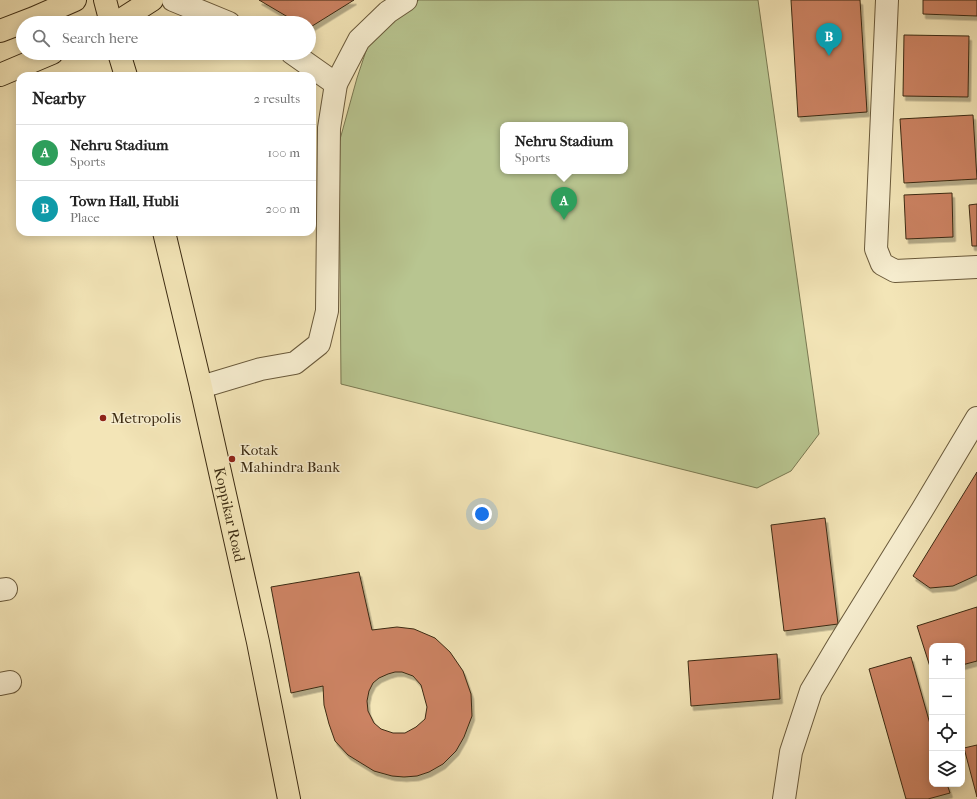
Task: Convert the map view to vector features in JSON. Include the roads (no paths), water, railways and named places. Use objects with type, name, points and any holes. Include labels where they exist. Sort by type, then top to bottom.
[{"type":"main road","points":[[36,16],[75,0]]},
{"type":"main road","points":[[105,0],[109,16]]},
{"type":"main road","points":[[127,16],[152,0]]},
{"type":"main road","points":[[0,31],[16,24]]},
{"type":"main road","points":[[0,75],[35,60]]},
{"type":"main road","points":[[122,60],[125,72]]},
{"type":"main road","name":"Koppikar Road","points":[[165,236],[201,387],[258,642],[289,799]]},
{"type":"street","points":[[173,0],[212,16]]},
{"type":"street","points":[[201,387],[261,369],[295,363],[319,344],[327,311],[329,128],[336,84],[359,40],[388,12],[406,0]]},
{"type":"street","points":[[886,0],[876,249],[882,264],[895,271],[977,267]]},
{"type":"street","points":[[302,60],[336,84]]},
{"type":"street","points":[[784,799],[791,752],[810,691],[977,418]]},
{"type":"place","name":"Town Hall, Hubli","points":[[829,56]]},
{"type":"place","name":"Nehru Stadium","points":[[564,220]]},
{"type":"place","name":"Metropolis","points":[[103,418]]},
{"type":"place","name":"Kotak Mahindra Bank","points":[[232,459]]}]
